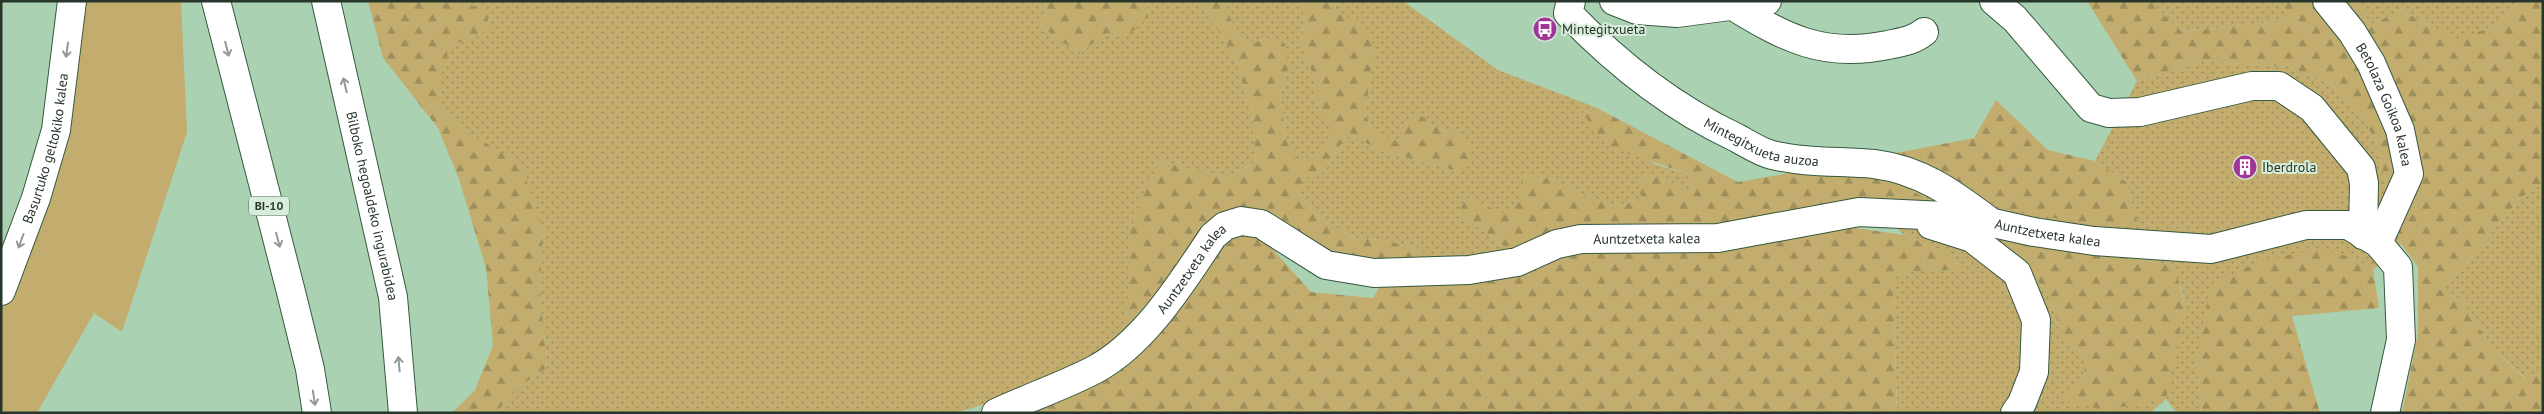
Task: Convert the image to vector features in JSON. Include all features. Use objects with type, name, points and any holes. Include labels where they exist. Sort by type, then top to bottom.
[{"type":"main road","name":"Basurtuko geltokiko kalea","points":[[1,291],[36,198],[56,130],[72,1]]},
{"type":"main road","name":"BI-10","points":[[216,1],[310,369],[317,413]]},
{"type":"main road","name":"Bilboko hegoaldeko ingurabidea","points":[[326,1],[393,297],[403,413]]},
{"type":"main road","name":"Mintegitxueta auzoa","points":[[1571,1],[1568,12],[1599,45],[1662,95],[1711,126],[1771,154],[1900,169],[1944,187],[1991,222]]},
{"type":"main road","points":[[1614,1],[1637,10],[1677,13],[1767,1]]},
{"type":"main road","points":[[1994,1],[2016,19],[2091,108],[2109,114],[2140,112],[2252,86],[2279,86],[2312,108],[2361,168],[2370,239],[2398,267],[2401,340],[2385,413]]},
{"type":"main road","name":"Betolaza Goikoa kalea","points":[[2327,1],[2352,32],[2371,63],[2400,130],[2409,174],[2370,239]]},
{"type":"main road","points":[[1733,6],[1764,25],[1802,42],[1838,50],[1877,47],[1917,38],[1924,32]]},
{"type":"main road","name":"Auntzetxeta kalea","points":[[996,413],[1095,369],[1122,350],[1147,326],[1214,236],[1225,226],[1241,221],[1261,224],[1326,266],[1374,273],[1479,268],[1517,262],[1557,244],[1581,239],[1718,238],[1860,212],[1966,217],[2034,232],[2094,242],[2212,249],[2306,225],[2348,225],[2370,239]]},
{"type":"main road","points":[[1897,213],[1972,238],[2017,273],[2036,320],[2034,372],[2022,403],[2015,413]]},
{"type":"green space","points":[[79,1],[181,1],[187,132],[122,332],[94,313],[37,413],[1,413],[1,305],[49,184]]},
{"type":"green space","points":[[368,1],[452,1],[487,9],[489,30],[450,46],[439,82],[443,112],[474,136],[521,164],[543,230],[540,292],[547,368],[516,389],[496,413],[452,413],[475,390],[493,345],[486,268],[459,179],[438,128],[383,58]]},
{"type":"green space","points":[[452,1],[1046,1],[1041,26],[1079,54],[1107,33],[1149,15],[1146,1],[1199,1],[1235,57],[1252,114],[1256,161],[1228,177],[1160,162],[1128,237],[1128,304],[1123,330],[1099,355],[989,403],[955,413],[496,413],[516,389],[547,368],[540,292],[543,230],[474,136],[443,112],[439,82],[459,4]]},
{"type":"green space","points":[[1046,1],[1146,1],[1149,15],[1130,34],[1107,33],[1079,54],[1041,26]]},
{"type":"green space","points":[[1199,1],[1223,1],[1239,38],[1253,43],[1267,38],[1285,44],[1289,66],[1280,95],[1286,139],[1298,162],[1322,152],[1332,128],[1318,106],[1313,75],[1301,43],[1304,14],[1301,1],[1333,1],[1338,13],[1371,31],[1373,59],[1365,114],[1373,133],[1399,141],[1403,127],[1417,113],[1441,130],[1464,135],[1474,160],[1461,172],[1381,151],[1350,134],[1336,150],[1325,171],[1305,178],[1297,191],[1317,216],[1354,238],[1380,240],[1416,247],[1430,259],[1379,263],[1332,253],[1301,238],[1269,214],[1238,207],[1210,221],[1160,290],[1123,330],[1128,304],[1128,237],[1142,198],[1160,162],[1228,177],[1256,161],[1252,114],[1235,57]]},
{"type":"green space","points":[[1223,1],[1301,1],[1304,14],[1301,43],[1313,75],[1318,106],[1333,128],[1322,152],[1298,162],[1286,139],[1280,95],[1289,66],[1267,38],[1253,43],[1239,38]]},
{"type":"green space","points":[[1333,1],[1403,1],[1498,70],[1595,107],[1582,113],[1654,164],[1688,174],[1692,191],[1660,178],[1639,177],[1641,198],[1618,207],[1581,194],[1553,179],[1521,176],[1521,199],[1508,216],[1467,198],[1457,214],[1483,230],[1512,252],[1470,258],[1430,259],[1416,247],[1380,240],[1354,238],[1317,216],[1297,191],[1305,178],[1325,171],[1336,150],[1350,134],[1381,151],[1461,172],[1464,135],[1441,130],[1417,114],[1399,141],[1373,133],[1365,114],[1373,59],[1371,32],[1338,13]]},
{"type":"green space","points":[[2087,1],[2149,1],[2182,32],[2287,20],[2284,1],[2355,1],[2371,24],[2402,11],[2458,39],[2498,25],[2519,1],[2543,1],[2543,183],[2520,198],[2459,273],[2437,288],[2463,301],[2491,347],[2524,378],[2543,372],[2543,413],[2402,413],[2418,333],[2418,267],[2401,244],[2378,150],[2365,119],[2331,84],[2288,67],[2201,61],[2137,81]]},
{"type":"green space","points":[[2149,1],[2284,1],[2288,20],[2182,32]]},
{"type":"green space","points":[[2355,1],[2519,1],[2498,25],[2458,40],[2402,11],[2371,24]]},
{"type":"green space","points":[[2201,61],[2288,67],[2331,84],[2365,119],[2378,150],[2401,244],[2373,270],[2354,258],[2196,360],[2202,413],[2177,413],[2166,399],[2150,413],[1897,413],[1893,276],[1913,271],[1960,270],[1954,255],[1904,235],[1872,205],[1927,199],[1891,178],[1801,171],[1896,153],[1933,164],[1961,184],[2139,227],[2126,182],[2095,161],[2137,81]],"holes":[[[2006,236],[2165,264],[2179,283],[2184,303],[2176,346],[2057,401],[2081,382],[2087,359],[2064,338],[2047,293],[2027,268]]]},
{"type":"green space","points":[[1996,100],[2048,150],[2095,161],[2126,182],[2139,227],[2084,224],[2001,207],[1961,184],[1933,164],[1896,153],[1974,138]]},
{"type":"green space","points":[[1595,107],[1738,182],[1801,171],[1891,178],[1928,200],[1872,205],[1815,205],[1756,219],[1512,252],[1483,230],[1457,214],[1467,198],[1508,215],[1521,199],[1521,176],[1553,179],[1581,194],[1618,207],[1641,198],[1638,177],[1660,178],[1692,191],[1688,174],[1609,147],[1582,113]]},
{"type":"green space","points":[[2543,183],[2543,372],[2525,378],[2491,347],[2463,301],[2437,288],[2459,273],[2520,198]]},
{"type":"green space","points":[[1842,226],[1904,235],[1954,255],[1960,270],[1913,271],[1893,276],[1897,413],[1017,413],[1094,382],[1226,240],[1246,234],[1268,244],[1311,292],[1373,298],[1381,284],[1556,258],[1587,249]]},
{"type":"green space","points":[[1980,233],[2165,264],[2177,275],[2185,308],[2166,399],[2105,410],[2056,400],[2081,382],[2087,359],[2064,338],[2047,293],[2027,268]]},
{"type":"green space","points":[[2320,249],[2354,258],[2373,270],[2379,308],[2292,316],[2320,413],[2202,413],[2196,360],[2211,284],[2260,261]]},
{"type":"place","name":"Mintegitxueta","points":[[1545,29]]},
{"type":"place","name":"Iberdrola","points":[[2245,167]]}]
